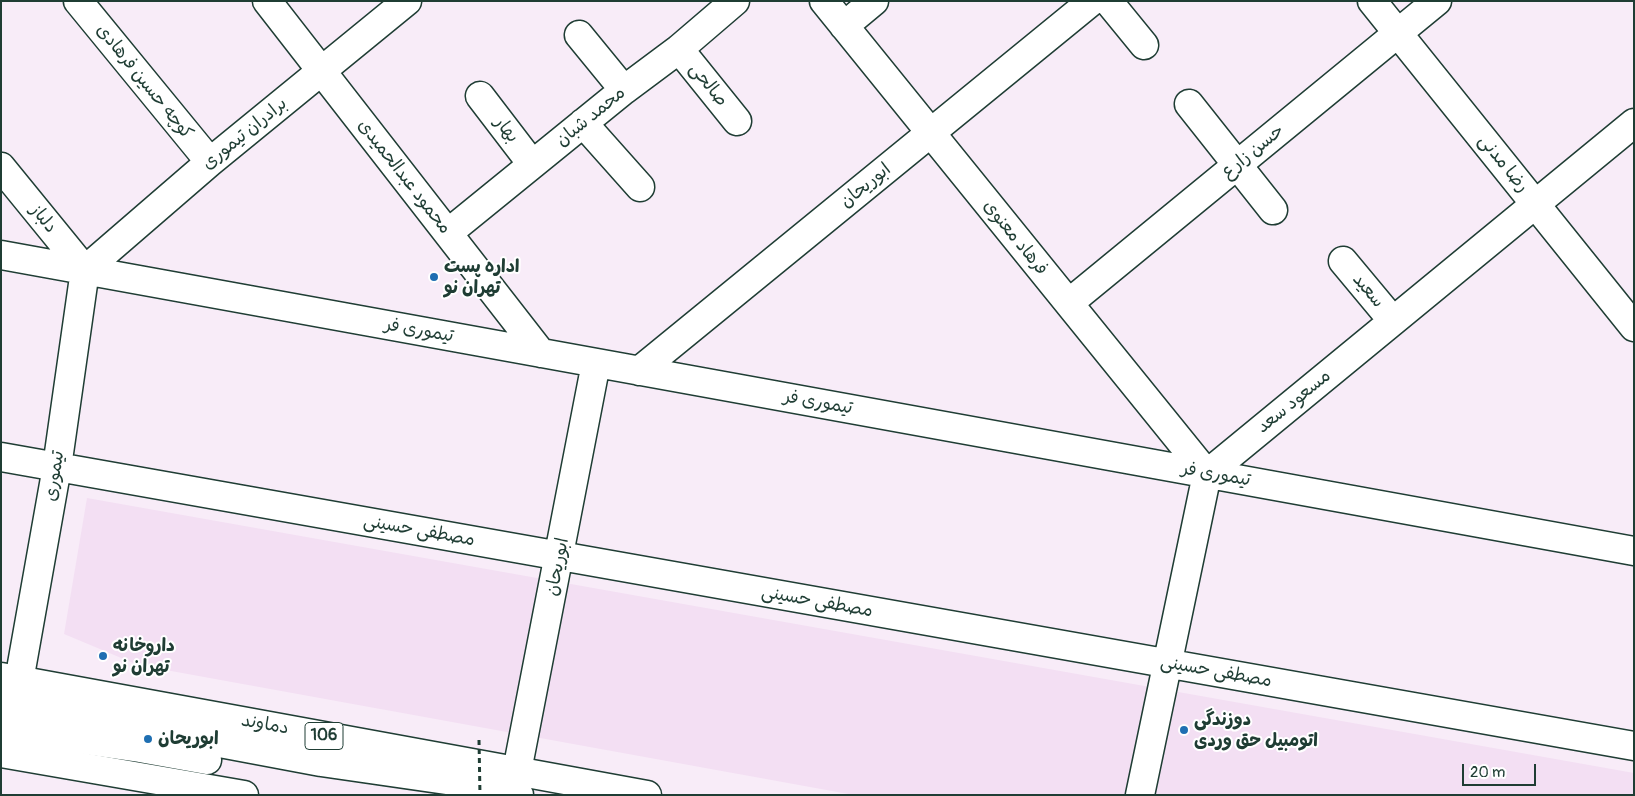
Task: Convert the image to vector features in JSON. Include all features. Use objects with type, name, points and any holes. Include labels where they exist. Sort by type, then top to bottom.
[{"type":"street","name":"کوچه حسین فرهادی","points":[[78,1],[210,162]]},
{"type":"street","name":"محمود عبدالحمیدی","points":[[267,1],[541,353]]},
{"type":"street","name":"برادران تیموری","points":[[85,270],[210,162],[407,1]]},
{"type":"street","name":"محمد شبان","points":[[448,233],[735,1]]},
{"type":"street","name":"فرهاد معنوی","points":[[824,1],[1207,474]]},
{"type":"street","points":[[844,26],[874,1]]},
{"type":"street","name":"ابوریحان","points":[[639,371],[1092,1]]},
{"type":"street","points":[[1108,1],[1144,45]]},
{"type":"street","name":"رضا مدنی","points":[[1372,1],[1634,327]]},
{"type":"street","name":"حسن زارع","points":[[1069,303],[1437,1]]},
{"type":"street","points":[[579,34],[624,90]]},
{"type":"street","name":"صالحی","points":[[678,49],[737,121]]},
{"type":"street","name":"بهار","points":[[480,96],[532,164]]},
{"type":"street","points":[[1189,104],[1236,166],[1273,210]]},
{"type":"street","points":[[583,123],[640,187]]},
{"type":"street","name":"مسعود سعد","points":[[1207,474],[1634,123]]},
{"type":"street","name":"دلباز","points":[[1,167],[85,270]]},
{"type":"street","name":"تیموری فر","points":[[1,255],[1634,551]]},
{"type":"street","name":"سعید","points":[[1343,261],[1393,321]]},
{"type":"street","name":"تیموری","points":[[10,679],[57,467],[85,270]]},
{"type":"street","name":"ابوریحان","points":[[518,783],[596,363]]},
{"type":"street","name":"مصطفی حسینی","points":[[1,457],[1634,746]]},
{"type":"street","points":[[1140,795],[1207,474]]},
{"type":"street","name":"دماوند","points":[[10,679],[518,783],[647,795]]},
{"type":"street","points":[[1,702],[321,762],[452,781],[518,783]]},
{"type":"street","points":[[1,728],[140,748],[420,795]]},
{"type":"street","points":[[1,753],[244,795]]},
{"type":"path","points":[[479,740],[480,795]]},
{"type":"shaded area","points":[[87,498],[1634,773],[1634,795],[854,795],[138,665],[64,634]]},
{"type":"place","name":"اداره پست تهران نو","points":[[434,277]]},
{"type":"place","name":"داروخانه تهران نو","points":[[103,656]]},
{"type":"place","name":"دوزندگی اتومبیل حق وردی","points":[[1184,730]]},
{"type":"place","name":"ابوریحان","points":[[148,739]]}]
